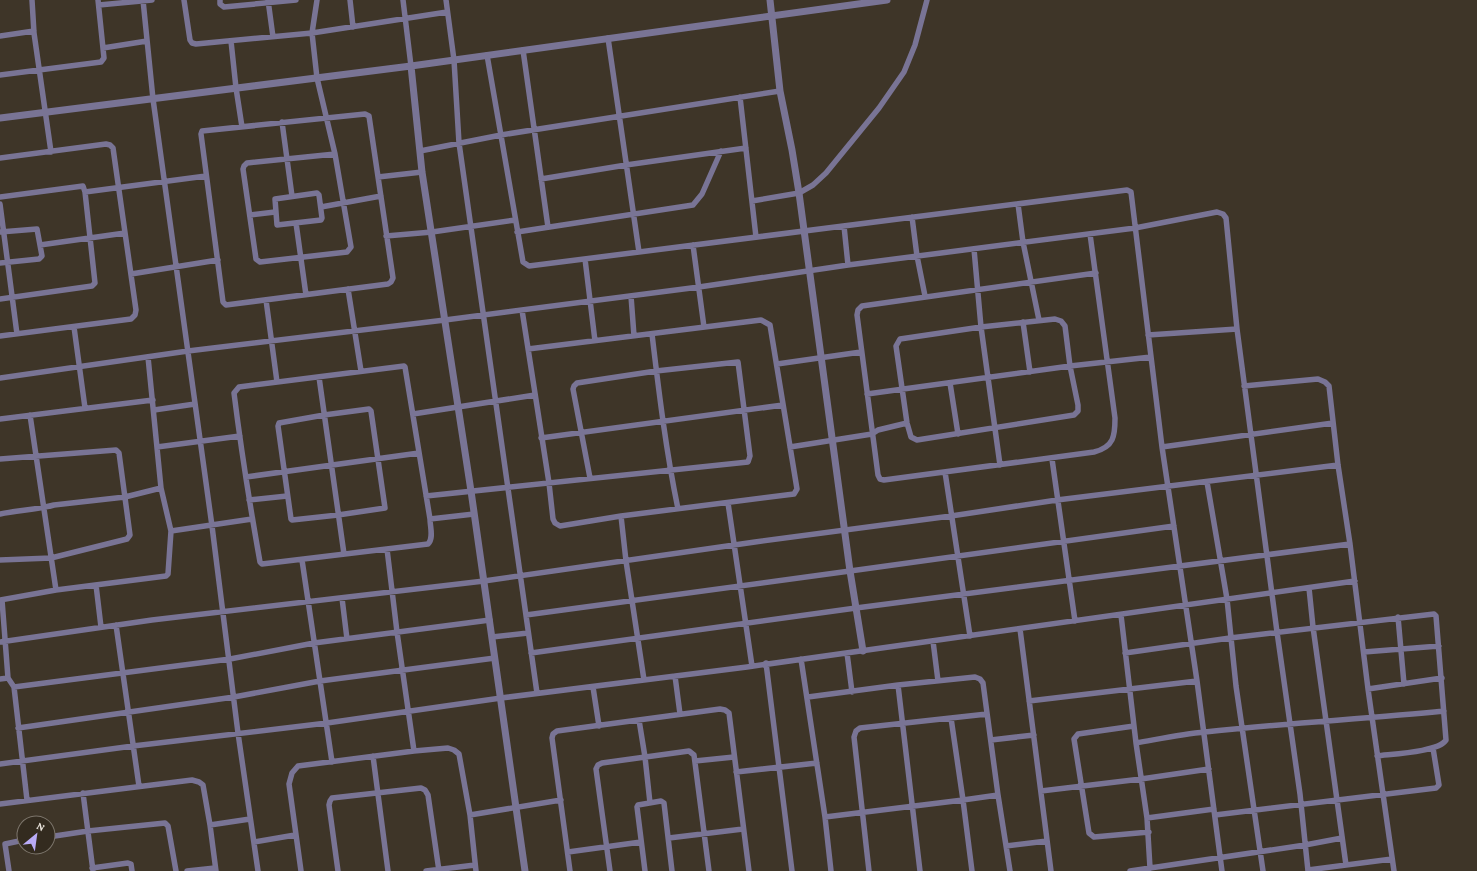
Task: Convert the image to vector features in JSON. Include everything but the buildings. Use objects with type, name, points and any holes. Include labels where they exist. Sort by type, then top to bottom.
[{"type":"street","points":[[32,0],[34,31],[51,152]]},
{"type":"street","points":[[143,0],[153,99],[177,266],[230,659],[238,733],[258,871]]},
{"type":"street","points":[[0,75],[100,62],[104,58],[98,3],[152,0]]},
{"type":"street","points":[[184,0],[190,40],[192,43],[196,44],[312,33],[447,12]]},
{"type":"street","points":[[220,0],[220,4],[224,7],[296,0]]},
{"type":"street","points":[[317,0],[312,33],[317,78],[335,154],[351,247],[347,252],[258,261],[256,259],[243,169],[244,166],[247,163],[335,154]]},
{"type":"street","points":[[350,0],[353,27]]},
{"type":"street","points":[[402,0],[411,66],[422,172],[471,491],[525,871]]},
{"type":"street","points":[[446,0],[454,60],[459,143],[485,315],[537,694]]},
{"type":"street","points":[[770,0],[780,91],[799,193],[803,231],[846,531],[850,572],[863,650]]},
{"type":"street","points":[[0,118],[411,66],[887,0]]},
{"type":"street","points":[[752,201],[799,193],[814,185],[826,173],[879,108],[904,72],[915,44],[927,0]]},
{"type":"street","points":[[268,2],[273,37]]},
{"type":"street","points":[[0,36],[34,31]]},
{"type":"street","points":[[608,38],[639,252]]},
{"type":"street","points":[[103,48],[147,41]]},
{"type":"street","points":[[231,41],[242,126]]},
{"type":"street","points":[[523,50],[548,228]]},
{"type":"street","points":[[487,55],[517,232],[523,262],[528,266],[1127,190],[1131,192],[1162,447],[1197,681],[1222,871]]},
{"type":"street","points":[[420,151],[534,130],[780,91]]},
{"type":"street","points":[[740,97],[756,237]]},
{"type":"street","points":[[365,114],[369,116],[393,278],[391,282],[388,284],[348,290],[226,305],[223,302],[206,176],[201,134],[202,131],[327,118],[365,114]]},
{"type":"street","points":[[282,122],[292,196]]},
{"type":"street","points":[[0,158],[106,144],[113,148],[136,310],[135,315],[131,319],[0,336]]},
{"type":"street","points":[[541,179],[746,148]]},
{"type":"street","points":[[517,232],[693,205],[702,194],[721,151]]},
{"type":"street","points":[[378,178],[422,172]]},
{"type":"street","points":[[85,192],[206,176]]},
{"type":"street","points":[[0,197],[82,186],[85,187],[95,283],[94,285],[0,299]]},
{"type":"street","points":[[319,194],[322,218],[320,220],[277,225],[275,199],[292,196],[319,194]]},
{"type":"street","points":[[321,206],[381,196]]},
{"type":"street","points":[[0,204],[2,232],[8,262],[17,334]]},
{"type":"street","points":[[1018,204],[1023,242],[1039,320]]},
{"type":"street","points":[[250,215],[275,212]]},
{"type":"street","points":[[0,378],[188,351],[485,315],[699,287],[848,265],[1135,228],[1217,212],[1223,214],[1226,218],[1244,386],[1301,804],[1308,871],[1392,859]]},
{"type":"street","points":[[912,217],[917,256],[925,296]]},
{"type":"street","points":[[386,236],[432,232],[515,220]]},
{"type":"street","points":[[296,223],[306,295]]},
{"type":"street","points":[[844,226],[848,265]]},
{"type":"street","points":[[0,263],[41,258],[42,256],[37,229],[2,232]]},
{"type":"street","points":[[40,245],[125,233]]},
{"type":"street","points":[[1090,234],[1096,273],[1108,361],[1115,418],[1114,437],[1112,442],[1098,451],[1052,459],[884,480],[880,479],[878,476],[872,434],[857,315],[858,310],[862,306],[1096,273]]},
{"type":"street","points":[[693,245],[704,327]]},
{"type":"street","points":[[974,249],[981,327],[1000,465]]},
{"type":"street","points":[[585,259],[595,341]]},
{"type":"street","points":[[131,274],[218,260]]},
{"type":"street","points":[[348,290],[361,372]]},
{"type":"street","points":[[631,296],[634,336]]},
{"type":"street","points":[[266,300],[278,382]]},
{"type":"street","points":[[522,310],[541,438],[549,483],[553,519],[560,526],[621,516],[794,494],[797,489],[770,325],[766,322],[761,320],[528,349]]},
{"type":"street","points":[[1055,319],[1061,321],[1065,326],[1070,366],[1078,405],[1078,411],[1074,415],[917,440],[911,437],[907,423],[896,346],[900,339],[1039,320],[1055,319]]},
{"type":"street","points":[[1024,322],[1030,372]]},
{"type":"street","points":[[74,327],[84,408]]},
{"type":"street","points":[[1148,335],[1237,329]]},
{"type":"street","points":[[652,334],[662,422],[678,509]]},
{"type":"street","points":[[777,364],[861,352]]},
{"type":"street","points":[[27,800],[14,687],[8,678],[2,641],[1,600],[56,590],[166,576],[169,571],[171,531],[161,488],[148,357]]},
{"type":"street","points":[[867,394],[1108,361],[1151,357]]},
{"type":"street","points":[[426,496],[748,462],[750,456],[738,362],[656,371],[577,383],[573,389],[590,478]]},
{"type":"street","points":[[405,366],[430,519],[432,540],[430,543],[302,560],[264,564],[260,562],[249,500],[234,393],[239,387],[319,377],[405,366]]},
{"type":"street","points":[[319,377],[344,554]]},
{"type":"street","points":[[1244,386],[1318,379],[1322,380],[1329,386],[1338,466],[1350,544],[1377,756],[1394,871]]},
{"type":"street","points":[[950,383],[958,434]]},
{"type":"street","points":[[413,414],[535,395]]},
{"type":"street","points":[[0,419],[152,400]]},
{"type":"street","points":[[154,410],[195,404]]},
{"type":"street","points":[[541,438],[783,405]]},
{"type":"street","points":[[370,410],[385,508],[338,515],[291,519],[278,426],[279,423],[324,415],[370,410]]},
{"type":"street","points":[[30,415],[56,590]]},
{"type":"street","points":[[790,447],[872,434],[878,430],[907,423]]},
{"type":"street","points":[[1162,447],[1333,423]]},
{"type":"street","points":[[157,447],[240,436]]},
{"type":"street","points":[[0,459],[36,455],[116,450],[119,453],[130,535],[129,537],[51,558],[0,560]]},
{"type":"street","points":[[246,477],[419,453]]},
{"type":"street","points":[[1052,459],[1075,621]]},
{"type":"street","points":[[2,641],[116,625],[484,581],[1057,500],[1338,466]]},
{"type":"street","points":[[945,472],[970,636]]},
{"type":"street","points":[[1207,482],[1227,599],[1230,638],[1253,810],[1263,871]]},
{"type":"street","points":[[0,514],[18,510],[44,508],[54,505],[125,496],[161,488]]},
{"type":"street","points":[[249,500],[287,496]]},
{"type":"street","points":[[728,503],[752,666]]},
{"type":"street","points":[[430,519],[474,514]]},
{"type":"street","points":[[621,516],[626,561],[644,680]]},
{"type":"street","points":[[171,531],[252,519]]},
{"type":"street","points":[[526,615],[850,572],[1174,526]]},
{"type":"street","points":[[531,653],[856,608],[1350,544]]},
{"type":"street","points":[[387,549],[391,592],[414,750]]},
{"type":"street","points":[[302,560],[332,762]]},
{"type":"street","points":[[0,764],[133,746],[327,723],[501,698],[752,666],[1355,582]]},
{"type":"street","points":[[96,585],[101,627]]},
{"type":"street","points":[[1309,588],[1325,720],[1346,865]]},
{"type":"street","points":[[342,598],[348,639]]},
{"type":"street","points":[[1125,653],[1313,627],[1434,614],[1436,616],[1439,646],[1446,740],[1444,743],[1432,748],[1377,756]]},
{"type":"street","points":[[1121,615],[1131,689],[1136,743],[1149,832],[1149,870]]},
{"type":"street","points":[[1398,617],[1404,684]]},
{"type":"street","points":[[14,687],[230,659],[314,643],[490,620]]},
{"type":"street","points":[[116,625],[139,786]]},
{"type":"street","points":[[1020,629],[1051,871]]},
{"type":"street","points":[[492,637],[528,633]]},
{"type":"street","points":[[933,641],[938,681]]},
{"type":"street","points":[[1364,652],[1439,646]]},
{"type":"street","points":[[847,653],[852,692]]},
{"type":"street","points":[[18,728],[234,697],[320,681],[495,658]]},
{"type":"street","points":[[801,659],[808,697],[825,817],[831,871]]},
{"type":"street","points":[[766,664],[792,871]]},
{"type":"street","points":[[675,676],[680,714]]},
{"type":"street","points":[[808,697],[898,685],[976,677],[980,679],[983,683],[1010,871]]},
{"type":"street","points":[[0,679],[8,678]]},
{"type":"street","points":[[1368,689],[1442,678]]},
{"type":"street","points":[[1030,701],[1197,681]]},
{"type":"street","points":[[898,685],[911,806],[920,871]]},
{"type":"street","points":[[593,687],[599,726]]},
{"type":"street","points":[[570,871],[552,738],[553,734],[557,731],[720,709],[725,710],[728,713],[748,871]]},
{"type":"street","points":[[1136,743],[1204,732],[1289,723],[1372,718],[1444,711]]},
{"type":"street","points":[[869,871],[854,737],[856,732],[860,728],[987,714]]},
{"type":"street","points":[[951,718],[972,871]]},
{"type":"street","points":[[639,720],[650,803]]},
{"type":"street","points":[[1134,726],[1078,734],[1074,739],[1088,833],[1090,836],[1094,837],[1149,832]]},
{"type":"street","points":[[991,740],[1034,735]]},
{"type":"street","points":[[301,871],[289,784],[292,773],[298,766],[414,750],[448,748],[459,754],[470,816],[476,871]]},
{"type":"street","points":[[1147,818],[1253,810],[1436,788],[1438,787],[1432,748]]},
{"type":"street","points":[[610,871],[596,769],[598,765],[602,763],[689,751],[694,755],[709,871]]},
{"type":"street","points":[[373,756],[388,871]]},
{"type":"street","points":[[695,761],[734,757]]},
{"type":"street","points":[[736,772],[817,763]]},
{"type":"street","points":[[1041,791],[1141,779],[1209,768]]},
{"type":"street","points":[[0,804],[192,780],[199,782],[202,785],[210,825],[216,869],[187,871]]},
{"type":"street","points":[[338,871],[330,801],[332,798],[420,788],[425,790],[428,795],[439,870]]},
{"type":"street","points":[[83,793],[93,869],[128,863],[131,864],[132,871]]},
{"type":"street","points":[[825,817],[998,795]]},
{"type":"street","points":[[470,816],[561,800]]},
{"type":"street","points":[[645,871],[637,807],[638,805],[661,801],[664,803],[672,871]]},
{"type":"street","points":[[210,825],[250,819]]},
{"type":"street","points":[[56,836],[88,831],[167,824],[176,871]]},
{"type":"street","points":[[669,838],[743,829]]},
{"type":"street","points":[[254,842],[295,835]]},
{"type":"street","points":[[1130,871],[1149,870],[1342,838]]},
{"type":"street","points":[[1006,846],[1047,841]]},
{"type":"street","points":[[9,871],[5,844],[16,842]]},
{"type":"street","points":[[568,852],[641,842]]},
{"type":"street","points":[[426,871],[475,865]]}]
